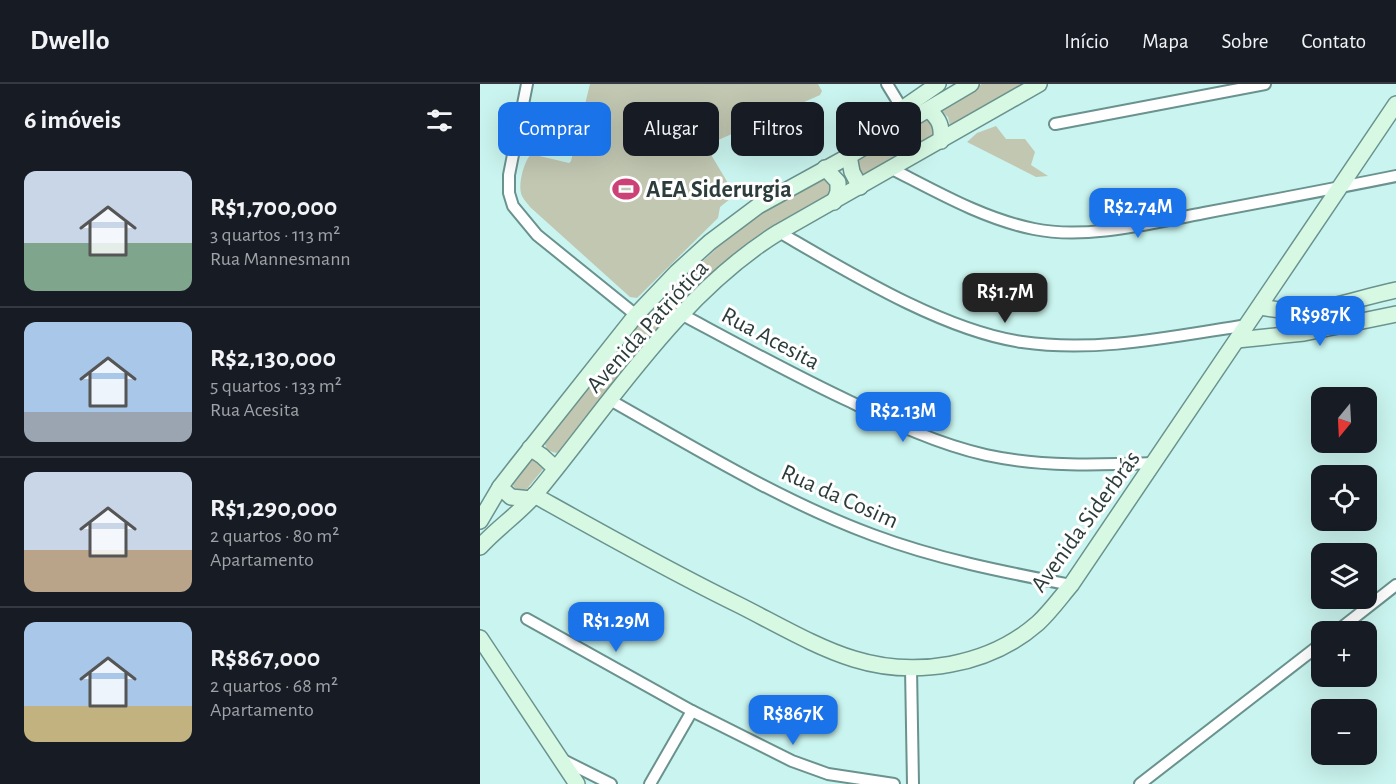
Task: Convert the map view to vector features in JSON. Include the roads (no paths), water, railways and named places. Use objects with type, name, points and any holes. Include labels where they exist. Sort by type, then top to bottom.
[{"type":"main road","points":[[919,102],[938,84]]},
{"type":"main road","name":"Avenida Patriótica","points":[[921,111],[929,110],[971,84]]},
{"type":"main road","name":"Avenida Patriótica","points":[[480,547],[533,497],[681,314],[710,284],[779,232],[1039,84]]},
{"type":"main road","name":"Avenida Siderbrás","points":[[500,487],[511,497],[533,497],[665,568],[853,659],[890,667],[911,668],[939,666],[987,654],[1007,644],[1038,622],[1071,585],[1396,104]]},
{"type":"main road","points":[[929,110],[938,118],[941,125],[940,141]]},
{"type":"main road","name":"Avenida Patriótica","points":[[480,521],[500,487],[530,448],[636,315],[676,272],[729,227],[758,206],[849,156]]},
{"type":"main road","points":[[849,156],[852,172],[860,187]]},
{"type":"main road","points":[[825,168],[838,183],[838,192],[834,202]]},
{"type":"main road","points":[[1260,308],[1306,311],[1396,290]]},
{"type":"main road","points":[[1237,340],[1304,333],[1396,314]]},
{"type":"main road","points":[[530,448],[555,468]]},
{"type":"main road","points":[[480,638],[577,784]]},
{"type":"street","points":[[527,84],[509,175],[509,193],[513,206],[537,235],[636,315]]},
{"type":"street","points":[[887,84],[898,102]]},
{"type":"street","points":[[1055,124],[1265,84]]},
{"type":"street","points":[[892,169],[1002,220],[1035,229],[1059,232],[1087,231],[1154,222],[1396,176]]},
{"type":"street","points":[[779,232],[891,294],[948,321],[1021,342],[1082,345],[1123,343],[1248,325]]},
{"type":"street","name":"Rua Acesita","points":[[681,314],[821,388],[897,425],[965,450],[989,456],[1048,464],[1154,463]]},
{"type":"street","name":"Rua da Cosim","points":[[610,400],[763,485],[849,526],[903,546],[986,569],[1071,585]]},
{"type":"street","points":[[1350,621],[1396,585]]},
{"type":"street","points":[[527,619],[692,711],[792,761],[828,774],[894,784]]},
{"type":"street","points":[[1140,784],[1311,652]]},
{"type":"street","points":[[911,668],[913,784]]},
{"type":"street","points":[[650,784],[692,711]]},
{"type":"street","points":[[559,759],[611,784]]},
{"type":"place","name":"AEA Siderurgia","points":[[626,189]]}]
